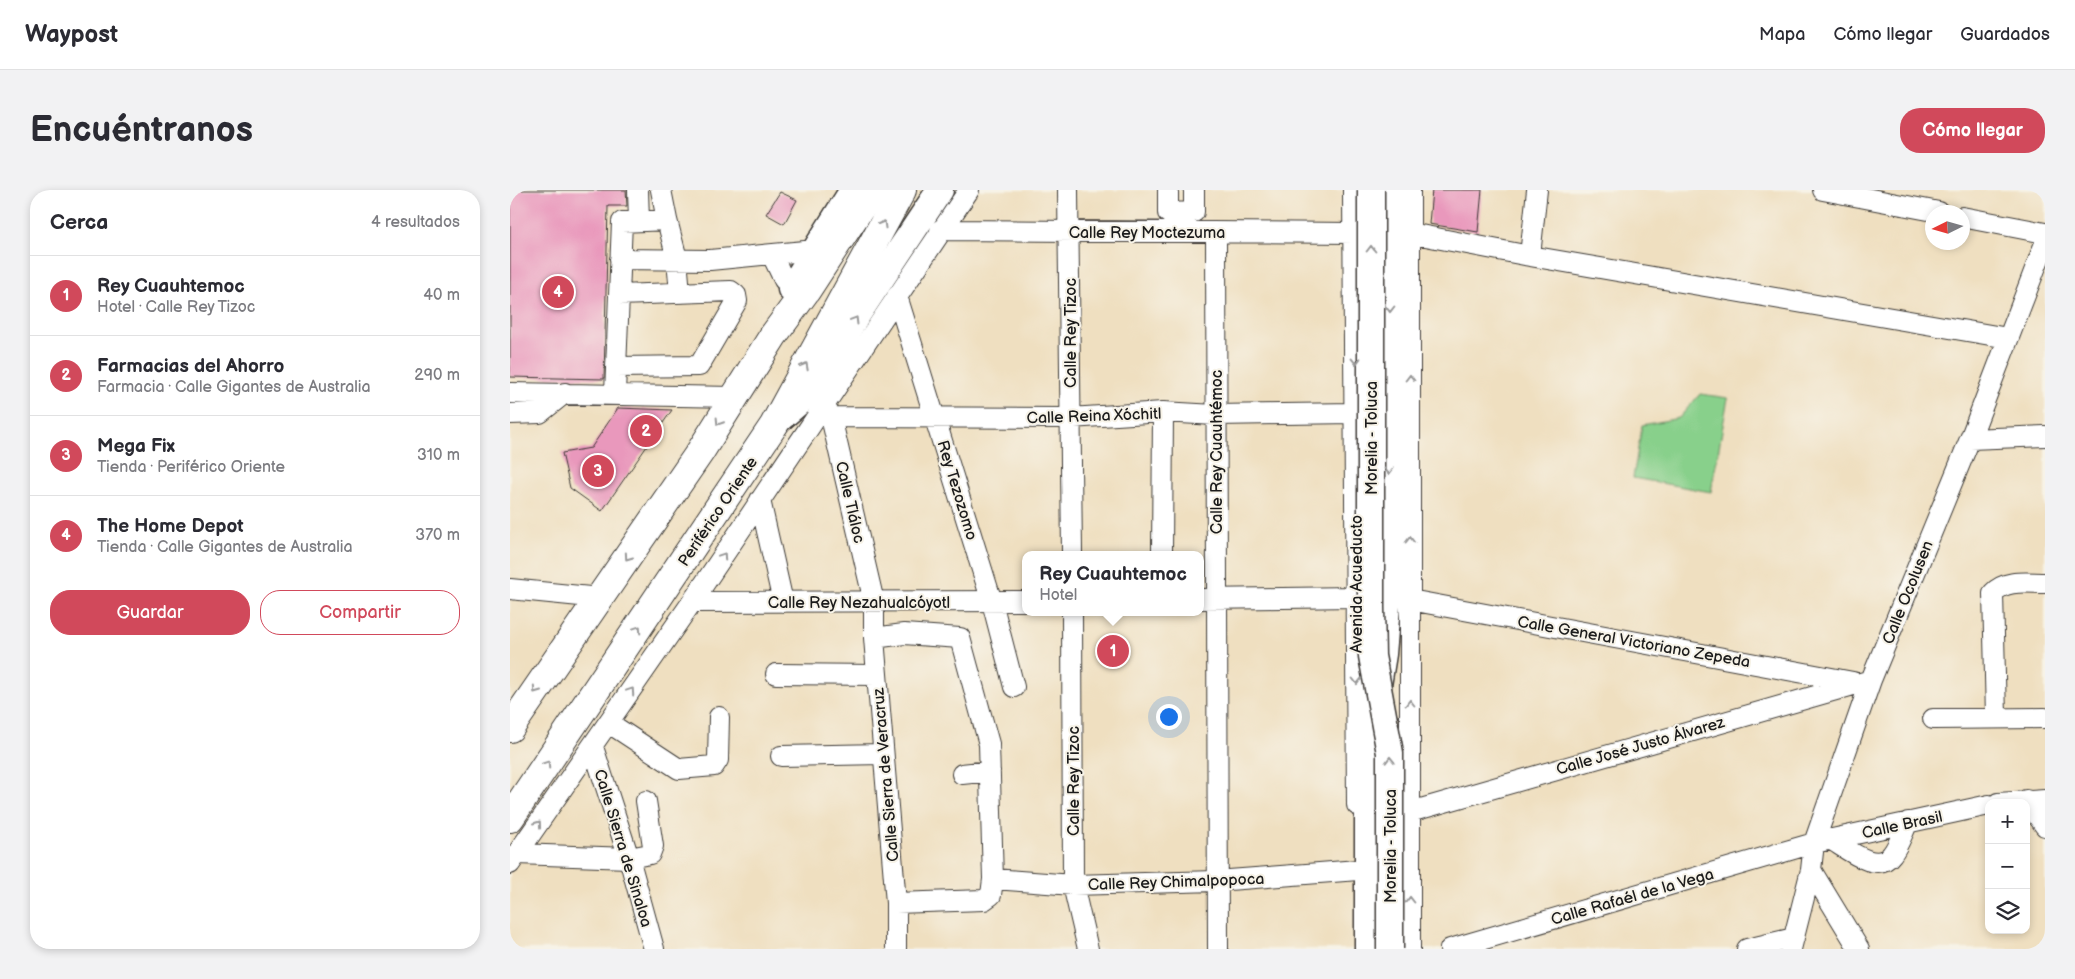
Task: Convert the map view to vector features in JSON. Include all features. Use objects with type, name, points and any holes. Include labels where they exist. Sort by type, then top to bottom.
[{"type":"highway","points":[[512,721],[600,598],[700,452],[772,336],[806,291],[872,190]]},
{"type":"highway","name":"Periférico Oriente","points":[[510,818],[774,425],[902,190]]},
{"type":"main road","points":[[772,336],[780,308],[853,190]]},
{"type":"main road","points":[[774,425],[822,404],[857,316],[940,190]]},
{"type":"main road","name":"Morelia - Toluca","points":[[1371,190],[1370,607],[1372,656],[1390,753],[1390,949]]},
{"type":"main road","name":"Morelia - Toluca","points":[[1368,949],[1368,814],[1375,704],[1383,654],[1388,594],[1390,190]]},
{"type":"street","points":[[638,190],[639,221]]},
{"type":"street","points":[[661,190],[677,259],[680,293]]},
{"type":"street","points":[[780,308],[784,280],[837,203],[841,190]]},
{"type":"street","points":[[513,859],[593,747],[692,602],[822,404],[852,364],[940,230],[969,190]]},
{"type":"street","name":"Calle Rey Tizoc","points":[[1068,190],[1072,551]]},
{"type":"street","points":[[1168,190],[1168,213],[1194,212],[1194,190]]},
{"type":"street","name":"Avenida Acueducto","points":[[1353,190],[1356,414],[1357,949]]},
{"type":"street","points":[[1410,190],[1410,949]]},
{"type":"street","points":[[1530,256],[1537,190]]},
{"type":"street","points":[[1823,190],[1925,209]]},
{"type":"street","points":[[1970,219],[2045,233]]},
{"type":"street","points":[[615,394],[622,222],[667,220]]},
{"type":"street","name":"Calle Rey Moctezuma","points":[[940,230],[1354,233]]},
{"type":"street","name":"Calle Rey Cuauhtémoc","points":[[1216,233],[1215,415],[1208,599],[1218,949]]},
{"type":"street","points":[[1410,233],[1530,256],[2008,338]]},
{"type":"street","name":"Calle Ocolusen","points":[[1792,944],[1811,870],[1822,841],[1864,681],[1970,439],[2045,242]]},
{"type":"street","points":[[620,259],[710,260],[805,251]]},
{"type":"street","points":[[772,255],[784,280]]},
{"type":"street","points":[[616,367],[699,366],[737,301],[736,295],[731,292],[619,295]]},
{"type":"street","name":"Rey Tezozomo","points":[[897,296],[992,602],[1014,687]]},
{"type":"street","points":[[510,393],[734,397]]},
{"type":"street","points":[[510,414],[540,413],[565,393]]},
{"type":"street","name":"Calle Reina Xóchitl","points":[[822,404],[935,417],[1070,418],[1163,412],[1215,415],[1356,414]]},
{"type":"street","name":"Calle Tláloc","points":[[822,404],[874,602]]},
{"type":"street","points":[[1162,551],[1163,412]]},
{"type":"street","points":[[1970,439],[2045,436]]},
{"type":"street","points":[[760,500],[783,602]]},
{"type":"street","points":[[1996,718],[1993,593],[1999,586],[2012,583],[2045,583]]},
{"type":"street","points":[[510,589],[600,598]]},
{"type":"street","points":[[1208,599],[1356,597]]},
{"type":"street","name":"Calle General Victoriano Zepeda","points":[[1410,600],[1864,681]]},
{"type":"street","name":"Calle Rey Nezahualcóyotl","points":[[692,602],[1022,601]]},
{"type":"street","name":"Calle Sierra de Veracruz","points":[[874,602],[874,638],[896,903],[896,949]]},
{"type":"street","name":"Calle Rey Tizoc","points":[[1072,616],[1073,885],[1088,949]]},
{"type":"street","points":[[874,638],[904,634],[960,638],[989,744],[994,879],[991,895],[984,900],[896,903]]},
{"type":"street","points":[[776,674],[877,675]]},
{"type":"street","name":"Calle José Justo Álvarez","points":[[1410,812],[1864,681]]},
{"type":"street","points":[[609,723],[679,769],[689,770],[714,766],[718,760],[719,717]]},
{"type":"street","points":[[1933,719],[2045,718]]},
{"type":"street","name":"Calle Sierra de Sinaloa","points":[[593,747],[629,858],[654,949]]},
{"type":"street","points":[[782,756],[884,754]]},
{"type":"street","points":[[962,774],[990,771]]},
{"type":"street","points":[[2035,800],[2045,826]]},
{"type":"street","points":[[513,859],[629,858],[650,854],[653,851],[646,801]]},
{"type":"street","name":"Calle Brasil","points":[[1822,841],[1985,806]]},
{"type":"street","points":[[1822,841],[1870,862],[1878,863],[1886,860],[1892,854],[1908,822]]},
{"type":"street","name":"Calle Rafaél de la Vega","points":[[1454,949],[1822,841]]},
{"type":"street","name":"Calle Rey Chimalpopoca","points":[[994,879],[1073,885],[1216,881],[1358,870]]},
{"type":"street","points":[[1811,870],[1859,949]]},
{"type":"street","points":[[1747,949],[1792,944]]},
{"type":"green space","points":[[1700,394],[1728,398],[1711,492],[1633,478],[1642,425],[1679,418]]},
{"type":"building","points":[[510,190],[626,190],[627,206],[608,206],[604,379],[510,377]]},
{"type":"building","points":[[1432,190],[1482,190],[1478,232],[1429,224]]},
{"type":"building","points":[[780,192],[797,200],[784,224],[766,214]]},
{"type":"building","points":[[618,408],[672,410],[602,511],[570,488],[562,453],[591,448]]},
{"type":"place","name":"The Home Depot","points":[[558,292]]},
{"type":"place","name":"Farmacias del Ahorro","points":[[646,431]]},
{"type":"place","name":"Mega Fix","points":[[598,471]]},
{"type":"place","name":"Rey Cuauhtemoc","points":[[1113,651]]}]
